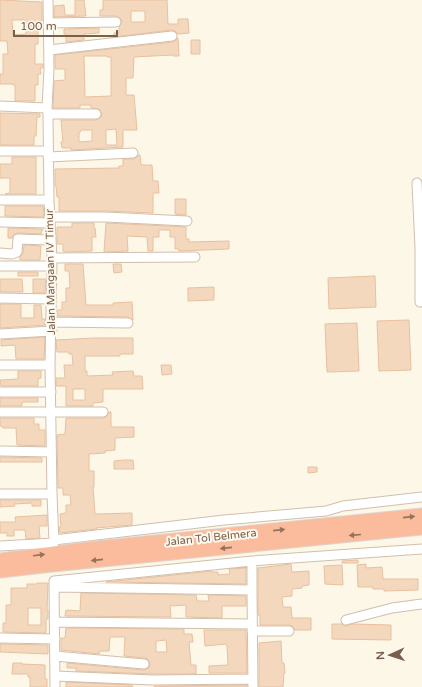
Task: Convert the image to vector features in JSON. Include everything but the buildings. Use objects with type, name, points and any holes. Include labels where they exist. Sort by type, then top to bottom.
[{"type":"highway","name":"Jalan Tol Belmera","points":[[0,560],[422,515]]},
{"type":"highway","name":"Jalan Tol Belmera","points":[[0,571],[422,528]]},
{"type":"street","name":"Jalan Mangaan IV Timur","points":[[48,0],[49,220],[52,262],[50,365],[54,542]]},
{"type":"street","points":[[49,24],[116,22]]},
{"type":"street","points":[[49,50],[172,36]]},
{"type":"street","points":[[0,106],[96,114]]},
{"type":"street","points":[[0,151],[48,154],[133,153]]},
{"type":"street","points":[[417,183],[421,248],[420,302]]},
{"type":"street","points":[[0,200],[49,200]]},
{"type":"street","points":[[0,222],[106,217],[187,221]]},
{"type":"street","points":[[0,254],[15,253],[17,250],[18,239],[50,240]]},
{"type":"street","points":[[0,266],[52,262],[196,257]]},
{"type":"street","points":[[0,298],[51,299]]},
{"type":"street","points":[[0,334],[51,326],[128,323]]},
{"type":"street","points":[[0,365],[50,365]]},
{"type":"street","points":[[0,392],[51,392]]},
{"type":"street","points":[[0,412],[103,412]]},
{"type":"street","points":[[0,451],[51,452]]},
{"type":"street","points":[[0,494],[52,494]]},
{"type":"street","points":[[0,546],[54,542],[224,520],[326,510],[343,506],[422,497]]},
{"type":"street","points":[[54,582],[252,561],[422,549]]},
{"type":"street","points":[[55,676],[253,683],[252,561]]},
{"type":"street","points":[[54,582],[252,590]]},
{"type":"street","points":[[54,582],[55,687]]},
{"type":"street","points":[[346,620],[392,608],[422,604]]},
{"type":"street","points":[[54,622],[252,628],[289,631]]},
{"type":"street","points":[[0,638],[55,639]]},
{"type":"street","points":[[55,656],[144,664]]}]
